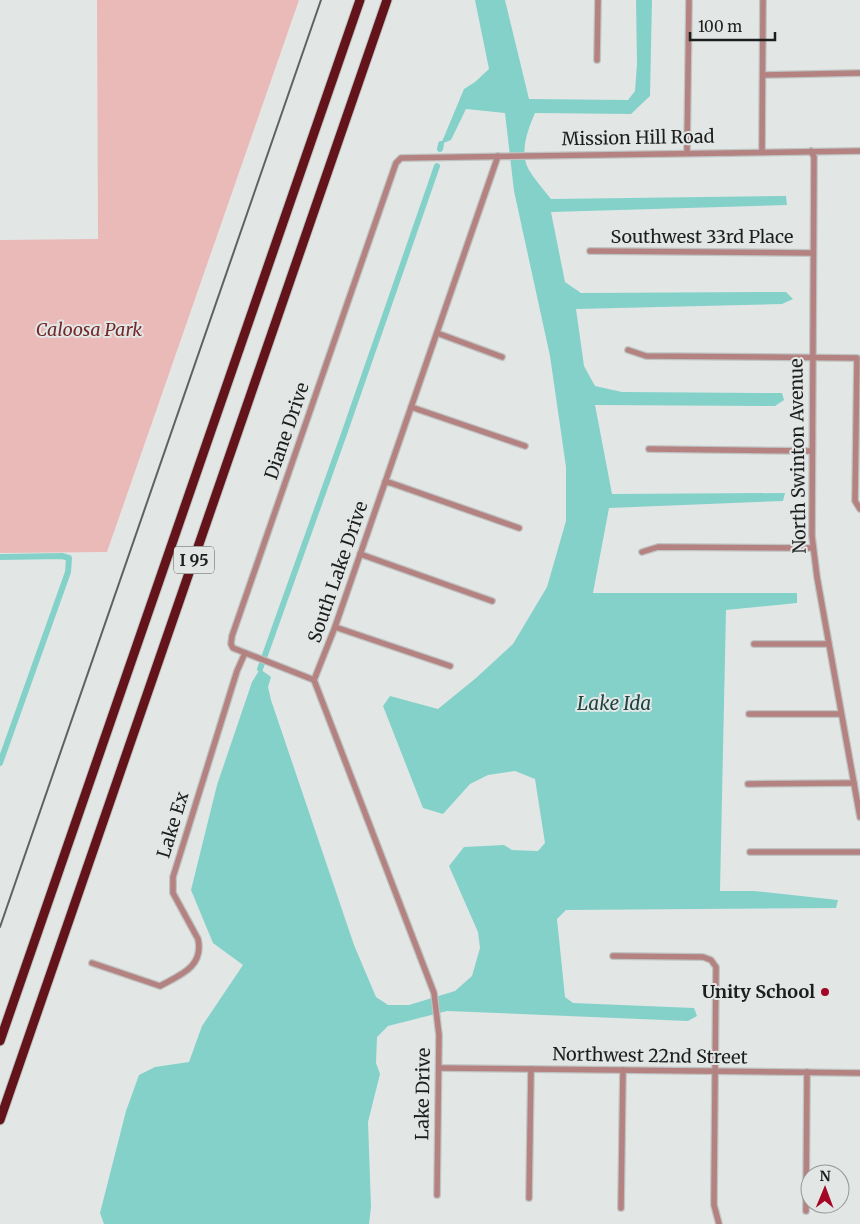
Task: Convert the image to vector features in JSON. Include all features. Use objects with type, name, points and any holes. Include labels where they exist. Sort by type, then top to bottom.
[{"type":"highway","name":"I 95","points":[[0,1041],[360,0]]},
{"type":"highway","name":"I 95","points":[[0,1120],[387,0]]},
{"type":"street","points":[[597,60],[598,0]]},
{"type":"street","points":[[687,152],[689,0]]},
{"type":"street","points":[[762,151],[764,0]]},
{"type":"street","points":[[763,75],[860,73]]},
{"type":"street","name":"Mission Hill Road","points":[[417,157],[860,151]]},
{"type":"street","name":"North Swinton Avenue","points":[[811,152],[814,157],[811,451],[813,548],[828,644],[860,817]]},
{"type":"street","name":"South Lake Drive","points":[[314,680],[335,627],[498,156]]},
{"type":"street","name":"Diane Drive","points":[[245,654],[233,648],[231,644],[235,627],[396,163],[401,158],[417,157]]},
{"type":"street","name":"Southwest 33rd Place","points":[[590,251],[813,253]]},
{"type":"street","points":[[437,333],[502,357]]},
{"type":"street","points":[[628,350],[646,356],[812,356],[857,358],[855,501],[860,509]]},
{"type":"street","points":[[411,407],[525,446]]},
{"type":"street","points":[[649,449],[811,451]]},
{"type":"street","points":[[385,482],[519,528]]},
{"type":"street","points":[[642,552],[658,547],[813,548]]},
{"type":"street","points":[[360,554],[492,601]]},
{"type":"street","points":[[335,627],[450,666]]},
{"type":"street","points":[[754,644],[828,644]]},
{"type":"street","points":[[245,654],[270,661],[314,680]]},
{"type":"street","name":"Lake Ex","points":[[92,964],[160,986],[185,972],[194,963],[198,955],[198,939],[173,893],[173,877],[237,671],[245,654]]},
{"type":"street","name":"Lake Drive","points":[[314,680],[434,993],[438,1018],[439,1068],[437,1195]]},
{"type":"street","points":[[749,714],[841,714]]},
{"type":"street","points":[[748,784],[854,783]]},
{"type":"street","points":[[750,852],[860,852]]},
{"type":"street","points":[[613,956],[703,957],[714,963],[716,972],[714,1205],[720,1224]]},
{"type":"street","name":"Northwest 22nd Street","points":[[439,1068],[860,1073]]},
{"type":"street","points":[[529,1198],[531,1069]]},
{"type":"street","points":[[622,1208],[623,1070]]},
{"type":"street","points":[[807,1164],[808,1072]]},
{"type":"green space","name":"Caloosa Park","points":[[97,0],[299,0],[107,552],[0,553],[0,240],[98,239]]},
{"type":"water","name":"Lake Ida","points":[[475,0],[505,0],[529,99],[628,100],[635,91],[637,64],[636,0],[652,0],[650,96],[631,114],[535,113],[526,137],[524,150],[526,163],[551,199],[786,196],[787,205],[551,212],[565,282],[581,293],[786,292],[793,299],[782,304],[576,309],[584,366],[595,386],[622,392],[782,393],[784,400],[775,406],[595,405],[612,494],[785,493],[783,501],[609,508],[593,593],[797,593],[797,603],[726,610],[720,891],[754,891],[838,900],[836,908],[566,910],[557,919],[565,997],[573,1003],[694,1008],[697,1016],[688,1021],[447,1011],[388,1026],[377,1037],[376,1063],[380,1074],[368,1122],[371,1207],[369,1224],[104,1224],[100,1213],[126,1111],[139,1075],[155,1067],[189,1062],[202,1026],[243,965],[213,943],[191,890],[217,785],[252,682],[260,669],[271,677],[268,687],[271,700],[354,945],[376,997],[388,1005],[409,1005],[455,991],[472,976],[480,948],[478,932],[449,866],[464,847],[504,845],[512,850],[538,851],[545,843],[535,779],[515,771],[488,775],[470,784],[443,814],[423,808],[383,706],[390,696],[438,709],[513,644],[547,587],[566,521],[566,467],[550,356],[514,191],[505,113],[466,109],[451,140],[441,144],[464,89],[489,69]]},
{"type":"waterway","points":[[440,149],[441,144]]},
{"type":"waterway","points":[[260,669],[437,166]]},
{"type":"waterway","points":[[0,557],[62,556],[69,558],[68,572],[0,763]]},
{"type":"railway","points":[[0,927],[321,0]]},
{"type":"place","name":"Unity School","points":[[825,992]]}]
